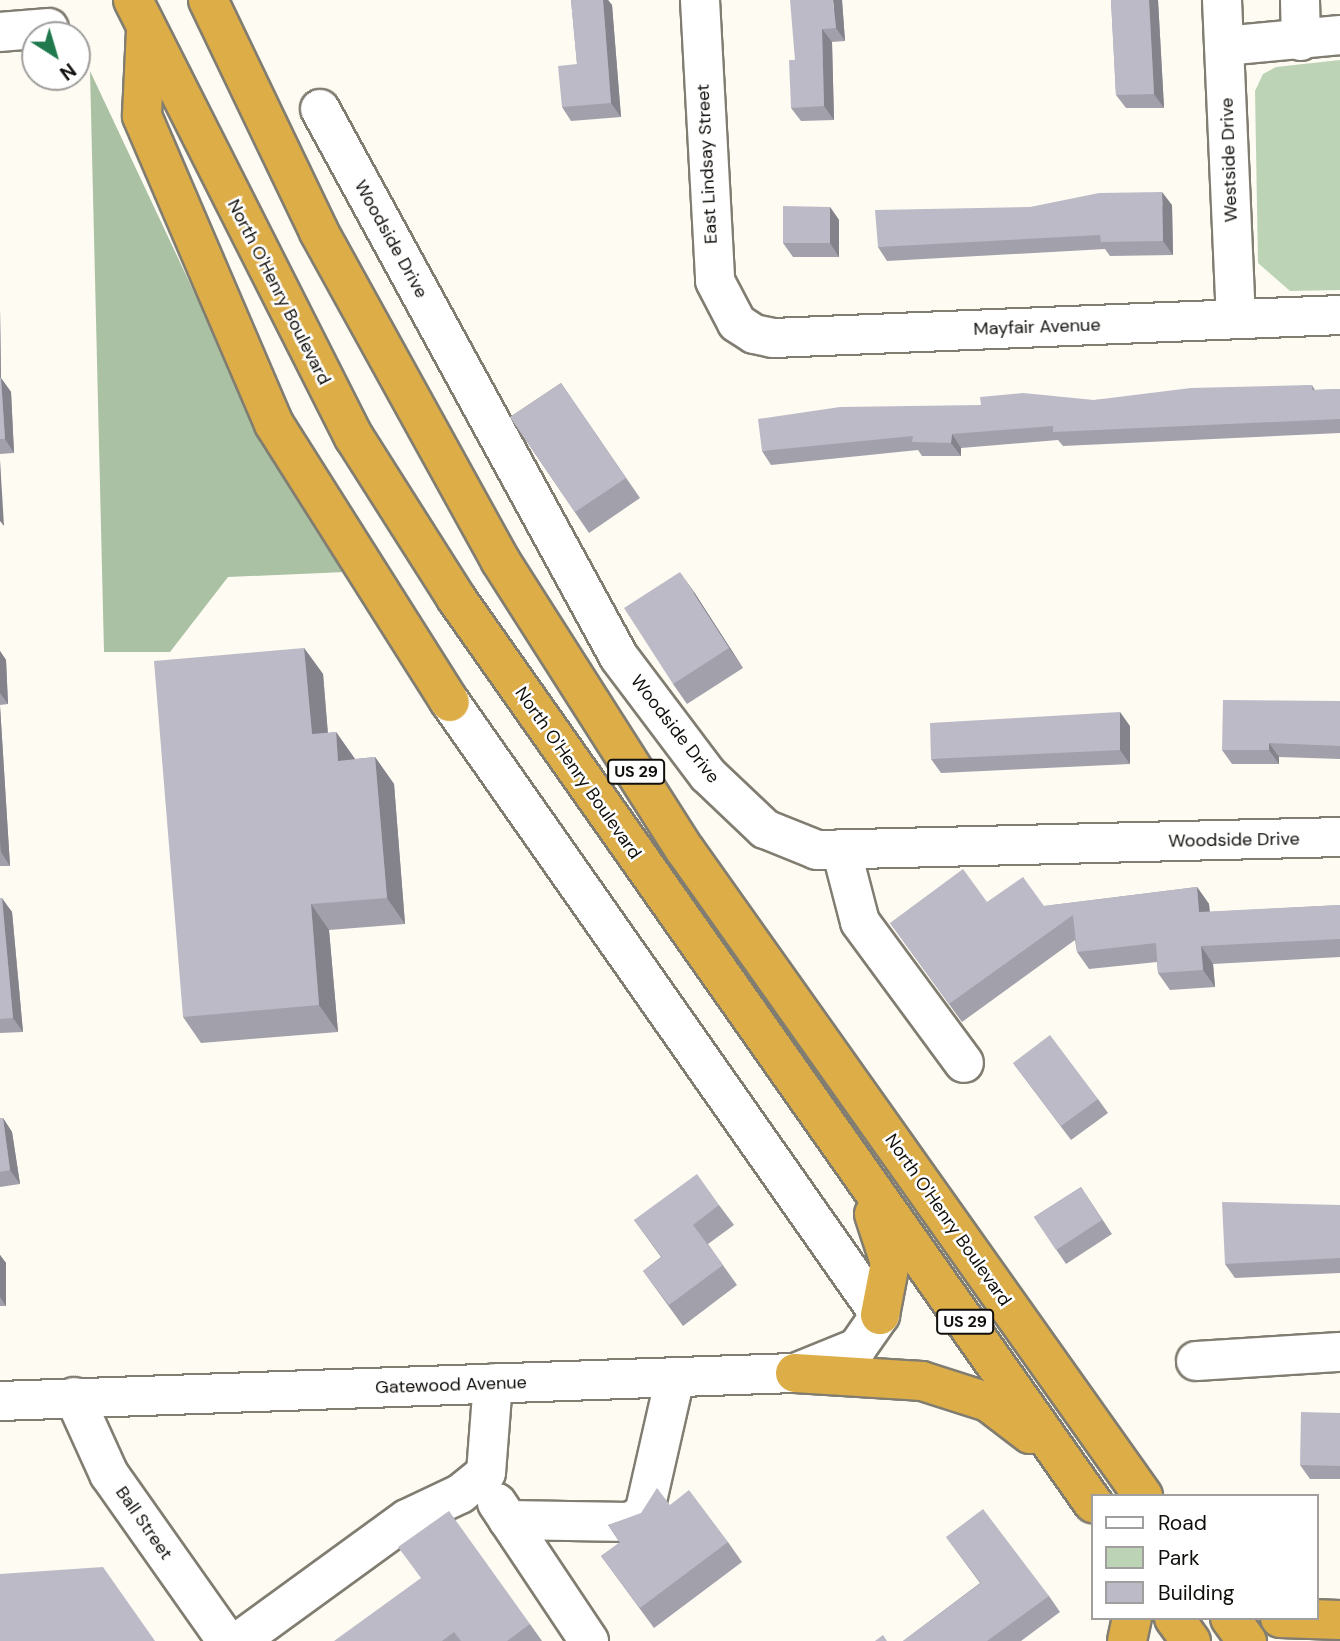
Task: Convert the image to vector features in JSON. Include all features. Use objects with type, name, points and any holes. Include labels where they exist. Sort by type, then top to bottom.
[{"type":"highway","name":"North O'Henry Boulevard","points":[[208,0],[319,232],[500,560],[685,850],[1142,1494]]},
{"type":"highway","name":"North O'Henry Boulevard","points":[[140,14],[354,437],[456,598],[862,1179],[1092,1502]]},
{"type":"highway","points":[[140,14],[142,116],[269,411],[450,702]]},
{"type":"highway","points":[[862,1179],[890,1263],[880,1315]]},
{"type":"highway","points":[[795,1373],[922,1381],[958,1391],[988,1402],[1067,1465]]},
{"type":"highway","points":[[1319,1619],[1340,1620]]},
{"type":"highway","points":[[1127,1641],[1132,1620]]},
{"type":"highway","points":[[1175,1620],[1191,1641]]},
{"type":"highway","points":[[1231,1620],[1247,1641]]},
{"type":"highway","points":[[1335,1641],[1340,1634]]},
{"type":"street","name":"East Lindsay Street","points":[[699,0],[711,253],[715,281],[737,323]]},
{"type":"street","name":"Westside Drive","points":[[1222,0],[1236,320]]},
{"type":"street","points":[[1300,0],[1301,41]]},
{"type":"street","points":[[0,32],[21,30]]},
{"type":"street","points":[[1224,46],[1301,41],[1340,35]]},
{"type":"street","name":"Woodside Drive","points":[[320,109],[619,657],[708,775],[765,829],[817,850],[1340,837]]},
{"type":"street","name":"Mayfair Avenue","points":[[737,323],[773,338],[1340,315]]},
{"type":"street","points":[[450,702],[880,1315]]},
{"type":"street","points":[[841,849],[860,922],[964,1063]]},
{"type":"street","name":"Gatewood Avenue","points":[[0,1401],[795,1373],[857,1348],[880,1315]]},
{"type":"street","points":[[1196,1361],[1340,1352]]},
{"type":"street","points":[[508,1520],[629,1522],[643,1514],[675,1377]]},
{"type":"street","points":[[493,1383],[486,1473],[508,1520],[589,1641]]},
{"type":"street","name":"Ball Street","points":[[74,1397],[109,1474],[227,1641]]},
{"type":"street","points":[[239,1641],[407,1519],[460,1494],[486,1473]]},
{"type":"green space","points":[[1340,60],[1340,290],[1290,291],[1258,263],[1255,91],[1263,74],[1276,67]]},
{"type":"green space","points":[[91,73],[276,466],[345,572],[228,577],[170,652],[104,652]]},
{"type":"building","points":[[571,0],[603,0],[611,103],[562,107],[558,66],[577,64]]},
{"type":"building","points":[[790,0],[833,0],[836,28],[822,29],[824,106],[791,108],[789,60],[795,60]]},
{"type":"building","points":[[1111,0],[1149,0],[1154,94],[1116,95]]},
{"type":"building","points":[[1162,192],[1163,241],[1101,242],[1100,235],[878,247],[875,210],[1030,207],[1099,193]]},
{"type":"building","points":[[783,206],[830,207],[830,243],[783,243]]},
{"type":"building","points":[[1,378],[5,439],[0,439]]},
{"type":"building","points":[[561,383],[626,478],[575,512],[510,417]]},
{"type":"building","points":[[1312,385],[1312,390],[1340,389],[1340,419],[1053,432],[1053,426],[952,434],[951,443],[912,442],[913,436],[762,451],[758,419],[840,407],[981,405],[980,397],[1023,393],[1094,400],[1191,388]]},
{"type":"building","points":[[680,572],[729,648],[673,684],[624,608]]},
{"type":"building","points":[[304,648],[312,734],[336,732],[338,761],[375,757],[387,898],[311,904],[319,1005],[183,1017],[154,661]]},
{"type":"building","points":[[1223,700],[1340,701],[1340,746],[1269,743],[1269,750],[1222,750]]},
{"type":"building","points":[[1120,712],[1120,750],[931,759],[930,723]]},
{"type":"building","points":[[963,869],[987,902],[1023,877],[1044,906],[1197,887],[1199,912],[1340,905],[1340,939],[1201,946],[1203,970],[1158,973],[1156,943],[1077,952],[1073,915],[949,1004],[890,923]]},
{"type":"building","points":[[0,898],[13,1018],[0,1019]]},
{"type":"building","points":[[1050,1035],[1098,1099],[1061,1126],[1013,1063]]},
{"type":"building","points":[[0,1118],[3,1118],[10,1170],[0,1172]]},
{"type":"building","points":[[697,1174],[719,1205],[693,1225],[723,1265],[669,1305],[643,1271],[662,1257],[634,1220]]},
{"type":"building","points":[[1081,1187],[1102,1220],[1056,1250],[1034,1217]]},
{"type":"building","points":[[1222,1202],[1340,1205],[1340,1258],[1225,1264]]},
{"type":"building","points":[[1301,1412],[1340,1413],[1340,1466],[1300,1465]]},
{"type":"building","points":[[657,1488],[670,1505],[689,1490],[728,1542],[640,1608],[601,1556],[620,1542],[608,1525],[641,1513]]},
{"type":"building","points":[[983,1509],[1049,1596],[987,1641],[903,1641],[981,1583],[946,1537]]},
{"type":"building","points":[[449,1511],[530,1624],[507,1641],[461,1641],[454,1632],[442,1641],[334,1641],[421,1578],[398,1547]]},
{"type":"building","points":[[103,1567],[155,1641],[0,1641],[0,1574]]},
{"type":"building","points":[[883,1635],[887,1641],[875,1641]]}]
